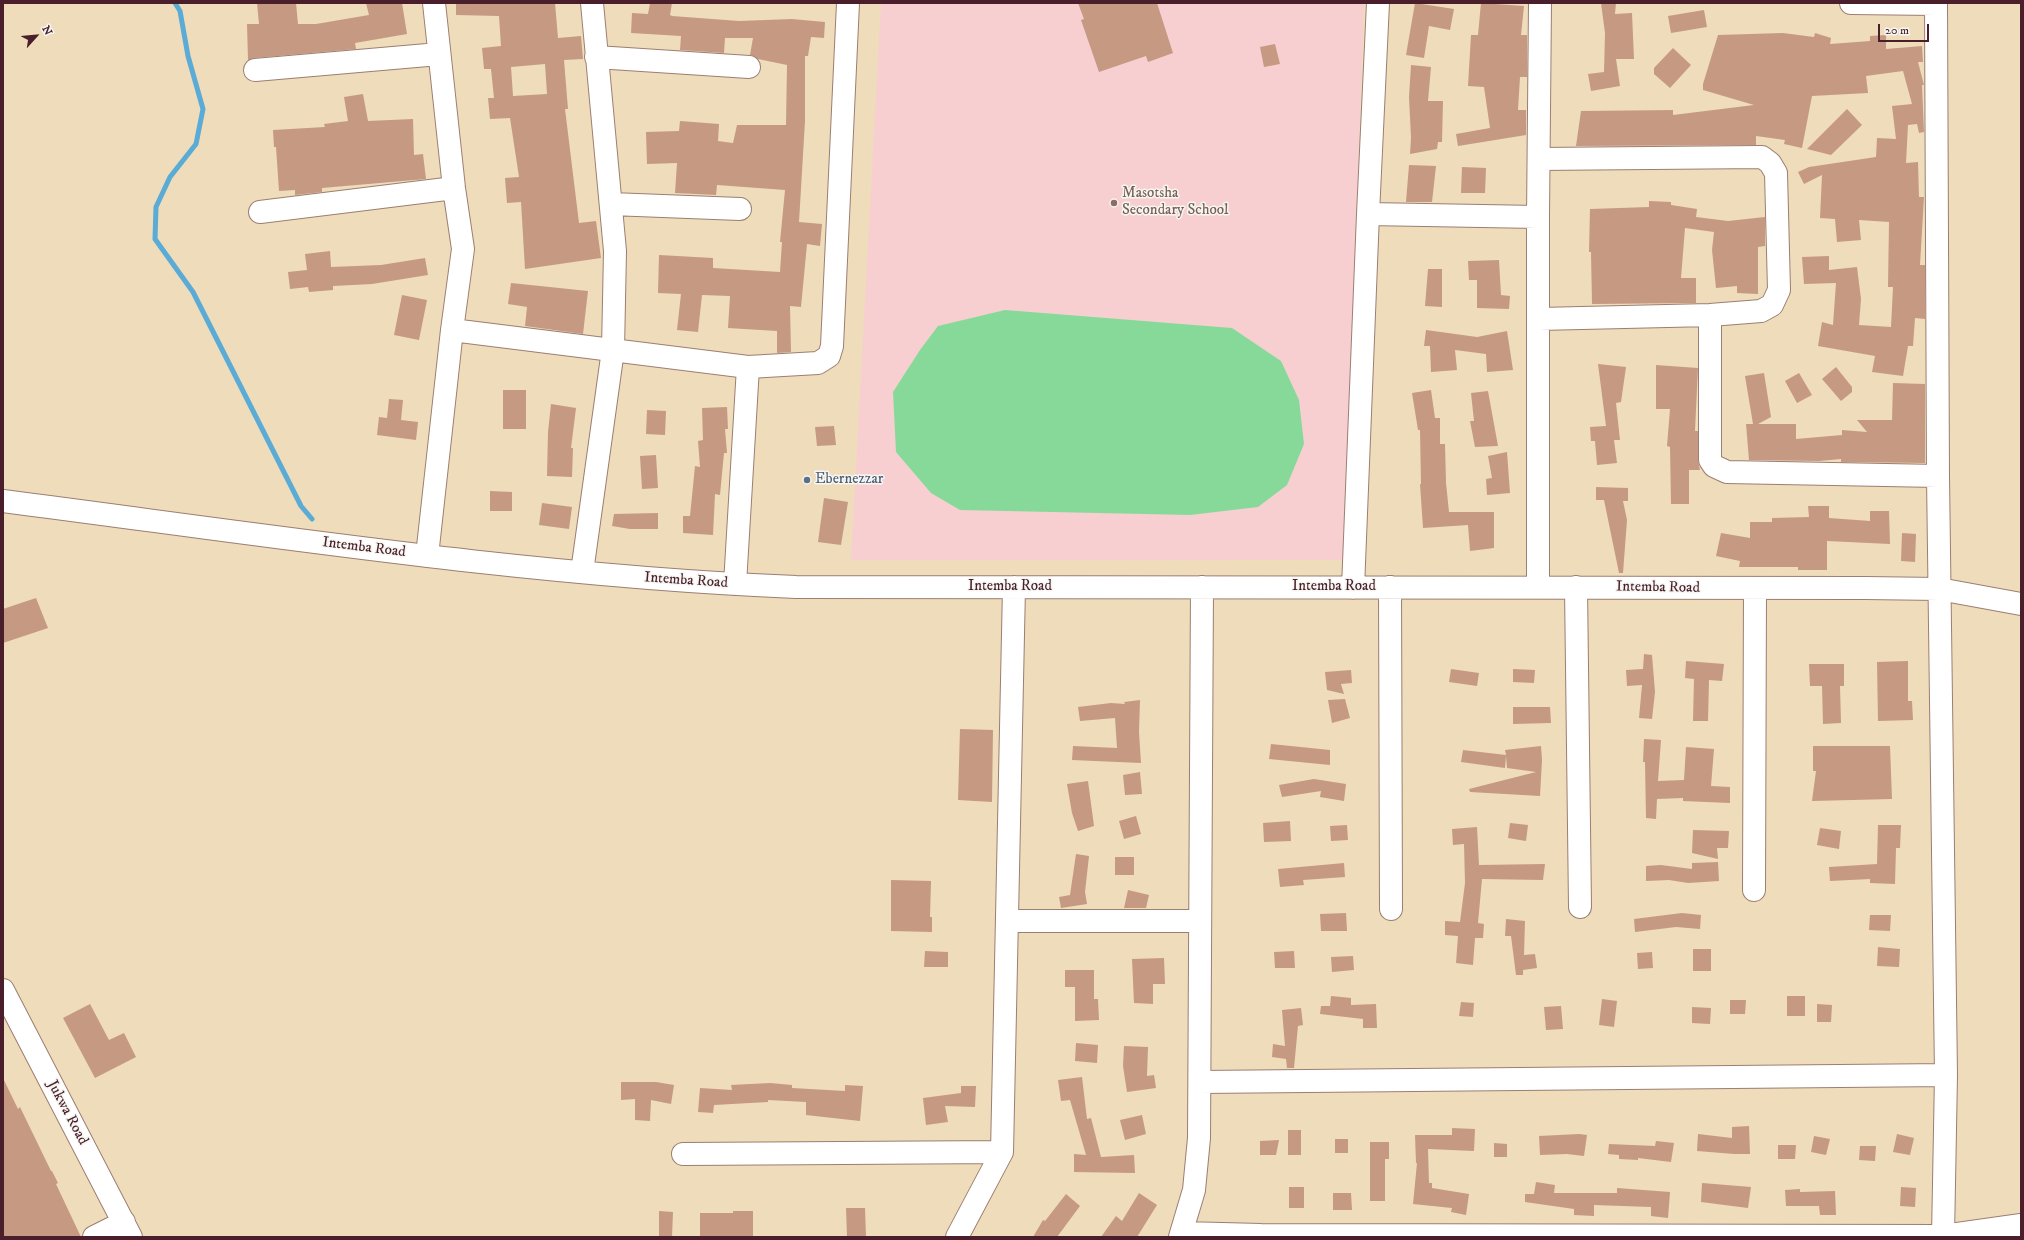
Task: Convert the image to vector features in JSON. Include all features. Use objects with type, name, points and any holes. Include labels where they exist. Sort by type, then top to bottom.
[{"type":"street","points":[[427,556],[452,330],[463,248],[454,188],[434,3]]},
{"type":"street","points":[[582,572],[613,350],[616,251],[596,58],[592,3]]},
{"type":"street","points":[[452,330],[748,367],[818,363],[829,356],[832,346],[848,3]]},
{"type":"street","points":[[1353,588],[1378,3]]},
{"type":"street","points":[[1538,586],[1538,217],[1540,3]]},
{"type":"street","points":[[1851,3],[1936,4],[1939,589],[1946,1076],[1943,1236]]},
{"type":"street","points":[[255,70],[439,54]]},
{"type":"street","points":[[596,58],[750,67]]},
{"type":"street","points":[[1539,159],[1762,157],[1770,163],[1776,173],[1779,290],[1772,305],[1761,311],[1710,316],[1539,319]]},
{"type":"street","points":[[260,212],[454,188]]},
{"type":"street","points":[[611,204],[740,209]]},
{"type":"street","points":[[1368,214],[1538,217]]},
{"type":"street","points":[[1710,316],[1710,460],[1714,466],[1727,472],[1938,476]]},
{"type":"street","points":[[735,584],[748,367]]},
{"type":"street","name":"Intemba Road","points":[[3,501],[427,556],[582,572],[735,584],[796,587],[1353,588],[1538,586],[1755,589],[1939,589],[2021,604]]},
{"type":"street","points":[[956,1237],[1002,1152],[1014,587]]},
{"type":"street","points":[[1202,587],[1199,1138],[1194,1190],[1181,1235],[1943,1236],[2021,1225]]},
{"type":"street","points":[[1390,587],[1391,909]]},
{"type":"street","points":[[1576,587],[1580,907]]},
{"type":"street","points":[[1754,890],[1755,589]]},
{"type":"street","points":[[1008,921],[1199,922]]},
{"type":"street","name":"Jukwa Road","points":[[3,990],[128,1230]]},
{"type":"street","points":[[1200,1082],[1946,1076]]},
{"type":"street","points":[[683,1154],[1002,1152]]},
{"type":"street","points":[[94,1237],[128,1230]]},
{"type":"shaded area","name":"Masotsha Secondary School","points":[[881,3],[1364,3],[1345,560],[851,560]]},
{"type":"green space","points":[[1005,310],[1232,328],[1281,361],[1299,400],[1304,444],[1287,485],[1258,507],[1190,515],[960,510],[931,493],[896,452],[893,392],[920,350],[938,326]]},
{"type":"building","points":[[257,3],[296,3],[298,24],[316,24],[369,15],[366,3],[402,3],[407,34],[355,43],[356,49],[254,58],[248,60],[247,24],[259,24]]},
{"type":"building","points":[[456,3],[555,3],[558,38],[581,36],[583,59],[564,60],[568,109],[565,109],[579,223],[596,221],[601,258],[525,269],[521,202],[507,203],[505,178],[519,177],[510,118],[490,119],[488,98],[494,98],[491,69],[484,69],[482,48],[501,46],[499,16],[456,15]],"holes":[[[545,64],[547,94],[513,96],[511,67]]]},
{"type":"building","points":[[650,3],[672,3],[670,15],[672,16],[739,21],[792,19],[825,22],[824,38],[811,37],[808,56],[805,56],[805,121],[799,222],[822,224],[820,246],[807,244],[801,307],[790,306],[791,352],[777,353],[777,331],[728,328],[730,296],[702,295],[698,332],[677,330],[681,294],[658,293],[659,255],[713,258],[713,268],[780,272],[782,242],[780,242],[785,190],[717,185],[716,195],[675,193],[677,163],[647,164],[646,132],[679,131],[680,121],[719,124],[718,141],[733,143],[737,125],[786,125],[787,65],[758,59],[750,55],[753,38],[725,38],[724,53],[680,50],[681,36],[631,33],[632,13],[648,14]]},
{"type":"building","points":[[1078,3],[1157,3],[1173,53],[1148,62],[1146,56],[1099,72],[1081,20],[1084,19]]},
{"type":"building","points":[[1415,3],[1454,9],[1450,30],[1429,26],[1424,58],[1406,55]]},
{"type":"building","points":[[1481,3],[1524,6],[1521,35],[1527,35],[1527,77],[1520,77],[1518,110],[1526,110],[1526,135],[1458,146],[1456,134],[1490,128],[1484,87],[1468,86],[1471,35],[1478,35]]},
{"type":"building","points":[[1601,3],[1616,3],[1615,14],[1632,13],[1634,59],[1616,59],[1620,86],[1591,91],[1588,74],[1604,72],[1605,33]]},
{"type":"building","points":[[1704,10],[1707,27],[1671,33],[1668,16]]},
{"type":"building","points":[[1783,33],[1814,37],[1815,33],[1831,38],[1830,44],[1870,41],[1870,36],[1886,35],[1886,49],[1922,46],[1923,62],[1918,62],[1924,85],[1922,85],[1924,132],[1919,133],[1917,124],[1908,125],[1906,163],[1918,162],[1919,197],[1924,197],[1920,265],[1925,265],[1925,319],[1915,318],[1913,346],[1908,346],[1903,376],[1872,372],[1875,356],[1818,346],[1822,322],[1833,325],[1836,283],[1804,284],[1802,257],[1829,256],[1829,270],[1857,267],[1861,299],[1859,325],[1891,327],[1893,287],[1888,287],[1889,222],[1859,220],[1861,240],[1837,242],[1835,219],[1820,218],[1822,175],[1804,184],[1798,172],[1809,167],[1876,157],[1877,138],[1896,139],[1892,106],[1912,104],[1903,71],[1866,76],[1868,93],[1812,96],[1802,148],[1784,144],[1785,140],[1756,136],[1756,145],[1576,146],[1581,111],[1673,110],[1673,115],[1754,105],[1703,90],[1703,84],[1718,35]]},
{"type":"building","points":[[1275,44],[1280,64],[1264,67],[1260,47]]},
{"type":"building","points":[[1673,48],[1691,65],[1670,88],[1654,74],[1654,68]]},
{"type":"building","points":[[1411,65],[1431,67],[1428,101],[1443,101],[1442,142],[1438,142],[1437,149],[1410,154],[1411,138],[1409,97]]},
{"type":"building","points":[[363,94],[368,121],[413,119],[414,155],[423,154],[426,179],[322,188],[322,192],[295,195],[295,190],[279,191],[276,147],[274,147],[273,130],[325,127],[324,124],[348,121],[344,97]]},
{"type":"building","points":[[1847,109],[1862,125],[1831,155],[1807,149]]},
{"type":"building","points":[[1409,165],[1436,166],[1432,202],[1406,202]]},
{"type":"building","points":[[1462,167],[1486,168],[1485,193],[1461,193]]},
{"type":"building","points":[[1649,201],[1671,202],[1671,205],[1697,209],[1696,217],[1728,221],[1765,217],[1765,246],[1758,247],[1758,294],[1737,293],[1737,286],[1716,288],[1712,250],[1714,232],[1685,228],[1681,278],[1696,278],[1696,303],[1592,304],[1591,252],[1589,252],[1590,209],[1649,207]]},
{"type":"building","points":[[330,251],[331,267],[381,265],[425,258],[428,275],[372,284],[333,286],[333,290],[309,292],[308,287],[290,289],[288,272],[307,270],[305,254]]},
{"type":"building","points":[[1499,260],[1501,295],[1510,296],[1509,309],[1477,308],[1477,280],[1469,280],[1468,261]]},
{"type":"building","points":[[1428,269],[1442,269],[1442,307],[1425,306]]},
{"type":"building","points":[[511,283],[588,291],[583,334],[525,326],[527,307],[508,304]]},
{"type":"building","points":[[402,295],[427,300],[419,340],[394,335]]},
{"type":"building","points":[[1426,330],[1477,337],[1507,331],[1513,370],[1487,372],[1486,354],[1455,350],[1457,370],[1431,372],[1430,346],[1424,346]]},
{"type":"building","points":[[1598,364],[1626,367],[1621,402],[1616,403],[1620,440],[1614,440],[1617,463],[1597,465],[1595,441],[1591,441],[1590,427],[1606,426]]},
{"type":"building","points":[[1656,365],[1698,368],[1695,431],[1698,431],[1698,460],[1700,470],[1689,470],[1689,504],[1671,504],[1670,447],[1667,446],[1670,409],[1656,409]]},
{"type":"building","points":[[1836,367],[1852,387],[1852,392],[1841,401],[1822,379]]},
{"type":"building","points":[[1764,373],[1771,417],[1758,424],[1796,424],[1796,439],[1842,435],[1842,430],[1867,432],[1857,420],[1892,420],[1893,383],[1925,384],[1925,463],[1841,462],[1841,459],[1819,461],[1749,460],[1746,424],[1753,424],[1745,376]]},
{"type":"building","points":[[1799,373],[1812,395],[1797,403],[1785,381]]},
{"type":"building","points":[[503,390],[526,390],[526,429],[503,429]]},
{"type":"building","points":[[1431,390],[1435,418],[1440,418],[1440,444],[1445,444],[1446,483],[1449,512],[1494,512],[1494,548],[1470,551],[1468,525],[1423,528],[1420,484],[1420,430],[1418,430],[1412,393]]},
{"type":"building","points":[[1488,391],[1498,446],[1475,447],[1470,421],[1474,421],[1471,393]]},
{"type":"building","points":[[389,399],[403,400],[401,420],[418,422],[416,440],[377,435],[379,417],[387,418]]},
{"type":"building","points":[[551,404],[576,408],[571,448],[573,448],[572,477],[547,476],[548,432]]},
{"type":"building","points":[[727,407],[728,429],[725,429],[727,453],[724,453],[720,495],[715,494],[713,535],[683,533],[683,516],[690,516],[695,466],[700,467],[698,441],[703,440],[702,408]]},
{"type":"building","points":[[647,410],[666,411],[665,435],[646,434]]},
{"type":"building","points":[[834,426],[836,445],[817,446],[815,427]]},
{"type":"building","points":[[1507,452],[1510,493],[1487,495],[1486,479],[1492,478],[1488,456]]},
{"type":"building","points":[[656,455],[658,488],[642,489],[640,456]]},
{"type":"building","points":[[1596,487],[1628,488],[1628,501],[1623,501],[1627,520],[1623,573],[1619,573],[1604,500],[1596,500]]},
{"type":"building","points":[[490,491],[512,492],[512,511],[490,511]]},
{"type":"building","points":[[824,498],[848,502],[841,545],[818,542]]},
{"type":"building","points":[[542,503],[572,507],[569,529],[539,525]]},
{"type":"building","points":[[1808,506],[1829,506],[1829,518],[1870,521],[1870,511],[1889,511],[1890,544],[1827,541],[1827,570],[1798,570],[1798,567],[1739,567],[1740,561],[1716,556],[1721,533],[1750,538],[1750,522],[1772,522],[1772,518],[1809,517]]},
{"type":"building","points":[[658,513],[658,529],[630,529],[612,526],[614,514]]},
{"type":"building","points":[[1902,533],[1916,534],[1915,562],[1901,561]]},
{"type":"building","points":[[36,598],[48,628],[3,643],[3,609]]},
{"type":"building","points":[[1644,654],[1652,655],[1655,692],[1652,719],[1639,718],[1642,685],[1627,686],[1626,670],[1643,669]]},
{"type":"building","points":[[1686,661],[1724,664],[1722,681],[1709,680],[1708,721],[1693,721],[1694,679],[1685,678]]},
{"type":"building","points":[[1908,661],[1908,701],[1912,701],[1913,720],[1878,721],[1877,662]]},
{"type":"building","points":[[1809,664],[1844,664],[1844,686],[1840,686],[1841,723],[1823,724],[1822,686],[1810,686]]},
{"type":"building","points":[[1451,669],[1479,673],[1477,686],[1449,682]]},
{"type":"building","points":[[1513,669],[1535,670],[1534,683],[1513,682]]},
{"type":"building","points":[[1351,670],[1352,683],[1341,684],[1344,694],[1327,690],[1325,672]]},
{"type":"building","points":[[1345,699],[1350,718],[1332,723],[1328,700]]},
{"type":"building","points":[[1140,700],[1139,732],[1141,763],[1072,760],[1073,746],[1117,748],[1115,718],[1080,721],[1078,707],[1111,703],[1125,704],[1124,702]]},
{"type":"building","points":[[1513,707],[1550,707],[1551,723],[1513,724]]},
{"type":"building","points":[[960,729],[993,730],[992,802],[958,800]]},
{"type":"building","points":[[1644,739],[1661,740],[1658,781],[1684,780],[1686,747],[1714,749],[1711,786],[1730,787],[1730,803],[1683,801],[1683,798],[1657,799],[1656,819],[1646,818],[1645,762],[1643,762]]},
{"type":"building","points":[[1271,744],[1330,750],[1330,765],[1269,759]]},
{"type":"building","points":[[1541,746],[1542,760],[1540,796],[1470,792],[1469,789],[1536,772],[1507,768],[1506,756],[1505,768],[1461,762],[1463,750],[1506,755],[1505,750]]},
{"type":"building","points":[[1813,746],[1890,746],[1892,799],[1812,801],[1816,771],[1813,771]]},
{"type":"building","points":[[1140,772],[1142,794],[1125,795],[1123,775]]},
{"type":"building","points":[[1314,779],[1346,784],[1344,801],[1320,797],[1321,791],[1282,797],[1279,785]]},
{"type":"building","points":[[1088,781],[1094,826],[1078,831],[1072,813],[1067,784]]},
{"type":"building","points":[[1136,816],[1141,834],[1124,839],[1119,821]]},
{"type":"building","points":[[1290,821],[1291,841],[1264,842],[1263,823]]},
{"type":"building","points":[[1510,823],[1528,825],[1526,841],[1508,838]]},
{"type":"building","points":[[1347,825],[1348,840],[1331,841],[1330,826]]},
{"type":"building","points":[[1878,825],[1901,825],[1900,848],[1896,848],[1895,884],[1870,883],[1870,879],[1830,881],[1829,867],[1877,864]]},
{"type":"building","points":[[1477,827],[1479,865],[1545,864],[1543,880],[1482,879],[1478,923],[1484,924],[1483,938],[1475,938],[1473,965],[1456,963],[1458,936],[1445,935],[1445,921],[1460,922],[1465,883],[1464,844],[1453,845],[1452,829]]},
{"type":"building","points":[[1820,828],[1841,831],[1839,849],[1817,845]]},
{"type":"building","points":[[1693,830],[1729,831],[1728,848],[1717,848],[1718,859],[1692,853]]},
{"type":"building","points":[[1076,854],[1089,856],[1085,892],[1087,904],[1061,908],[1059,897],[1070,895]]},
{"type":"building","points":[[1115,857],[1134,857],[1134,875],[1115,875]]},
{"type":"building","points":[[1718,862],[1719,881],[1688,883],[1669,880],[1646,881],[1646,866],[1661,865],[1692,869],[1692,863]]},
{"type":"building","points":[[1344,863],[1345,877],[1303,880],[1304,885],[1280,887],[1278,869]]},
{"type":"building","points":[[891,880],[931,881],[930,917],[932,917],[932,932],[891,931]]},
{"type":"building","points":[[1128,890],[1149,895],[1146,908],[1124,908]]},
{"type":"building","points":[[1346,913],[1347,931],[1321,931],[1320,914]]},
{"type":"building","points":[[1682,913],[1701,915],[1700,929],[1676,927],[1635,932],[1634,919]]},
{"type":"building","points":[[1870,915],[1891,915],[1890,931],[1869,930]]},
{"type":"building","points":[[1506,919],[1525,921],[1524,955],[1535,954],[1537,968],[1523,970],[1523,975],[1516,975],[1511,936],[1505,936]]},
{"type":"building","points":[[1878,947],[1900,949],[1899,967],[1877,966]]},
{"type":"building","points":[[1693,949],[1711,949],[1711,971],[1693,971]]},
{"type":"building","points":[[925,951],[948,952],[948,967],[924,967]]},
{"type":"building","points":[[1294,951],[1295,968],[1275,968],[1274,952]]},
{"type":"building","points":[[1652,952],[1653,968],[1638,969],[1637,953]]},
{"type":"building","points":[[1353,956],[1354,970],[1332,972],[1331,957]]},
{"type":"building","points":[[1164,958],[1165,984],[1153,984],[1153,1004],[1134,1003],[1132,959]]},
{"type":"building","points":[[1065,970],[1094,970],[1094,999],[1098,999],[1099,1020],[1075,1021],[1075,987],[1065,987]]},
{"type":"building","points":[[1331,996],[1351,998],[1351,1005],[1376,1004],[1377,1028],[1363,1028],[1363,1019],[1320,1014],[1321,1006],[1330,1006]]},
{"type":"building","points":[[1787,996],[1805,996],[1805,1016],[1787,1016]]},
{"type":"building","points":[[1602,999],[1617,1001],[1614,1027],[1599,1025]]},
{"type":"building","points":[[1730,1000],[1746,1000],[1745,1014],[1730,1014]]},
{"type":"building","points":[[1461,1002],[1474,1003],[1473,1017],[1459,1016]]},
{"type":"building","points":[[90,1004],[109,1040],[124,1033],[136,1057],[95,1078],[63,1018]]},
{"type":"building","points":[[1817,1004],[1832,1005],[1831,1022],[1817,1022]]},
{"type":"building","points":[[1561,1006],[1563,1029],[1546,1030],[1544,1007]]},
{"type":"building","points":[[1692,1007],[1711,1008],[1710,1024],[1692,1023]]},
{"type":"building","points":[[1301,1008],[1303,1025],[1298,1026],[1294,1068],[1287,1068],[1286,1059],[1272,1057],[1273,1044],[1285,1046],[1282,1010]]},
{"type":"building","points":[[1076,1043],[1098,1045],[1097,1063],[1075,1061]]},
{"type":"building","points":[[1124,1046],[1148,1047],[1147,1076],[1154,1075],[1156,1088],[1127,1092],[1123,1066]]},
{"type":"building","points":[[1082,1077],[1087,1119],[1091,1118],[1101,1157],[1134,1155],[1135,1173],[1074,1172],[1074,1154],[1086,1155],[1070,1100],[1061,1101],[1058,1080]]},
{"type":"building","points":[[3,1078],[18,1109],[20,1107],[58,1183],[56,1184],[81,1237],[3,1237]]},
{"type":"building","points":[[621,1082],[656,1082],[674,1085],[671,1104],[651,1100],[650,1121],[635,1120],[635,1099],[621,1100]]},
{"type":"building","points":[[770,1083],[792,1085],[792,1088],[845,1091],[845,1085],[863,1086],[860,1121],[806,1115],[806,1102],[768,1100],[768,1102],[714,1105],[713,1113],[698,1112],[700,1088],[732,1090],[731,1085]]},
{"type":"building","points":[[961,1086],[976,1086],[975,1107],[945,1106],[948,1122],[926,1125],[923,1098],[961,1093]]},
{"type":"building","points":[[1142,1115],[1146,1134],[1125,1140],[1120,1120]]},
{"type":"building","points":[[1749,1126],[1750,1154],[1697,1151],[1698,1134],[1732,1138],[1732,1127]]},
{"type":"building","points":[[1452,1128],[1475,1129],[1474,1151],[1428,1149],[1429,1183],[1432,1183],[1432,1188],[1469,1194],[1466,1215],[1451,1212],[1452,1208],[1413,1204],[1417,1163],[1415,1135],[1452,1135]]},
{"type":"building","points":[[1288,1130],[1301,1130],[1301,1155],[1288,1155]]},
{"type":"building","points":[[1897,1134],[1914,1138],[1910,1155],[1893,1152]]},
{"type":"building","points":[[1587,1135],[1584,1156],[1567,1154],[1540,1155],[1539,1136]]},
{"type":"building","points":[[1814,1136],[1830,1139],[1826,1155],[1811,1152]]},
{"type":"building","points":[[1335,1139],[1348,1139],[1348,1153],[1335,1153]]},
{"type":"building","points":[[1279,1140],[1276,1155],[1260,1155],[1260,1141]]},
{"type":"building","points":[[1656,1141],[1674,1143],[1671,1162],[1638,1158],[1638,1160],[1619,1159],[1619,1155],[1608,1154],[1609,1144],[1655,1146]]},
{"type":"building","points":[[1370,1142],[1389,1142],[1389,1159],[1385,1159],[1385,1201],[1370,1201]]},
{"type":"building","points":[[1494,1143],[1507,1144],[1507,1157],[1494,1157]]},
{"type":"building","points":[[1778,1145],[1796,1145],[1795,1159],[1778,1159]]},
{"type":"building","points":[[1860,1146],[1876,1146],[1875,1161],[1859,1160]]},
{"type":"building","points":[[1536,1182],[1555,1185],[1554,1193],[1617,1193],[1617,1188],[1670,1192],[1668,1218],[1651,1216],[1651,1207],[1594,1205],[1594,1216],[1574,1215],[1574,1209],[1525,1202],[1525,1194],[1534,1194]]},
{"type":"building","points":[[1702,1183],[1751,1187],[1748,1208],[1701,1202]]},
{"type":"building","points":[[1289,1187],[1304,1187],[1304,1208],[1289,1208]]},
{"type":"building","points":[[1901,1187],[1916,1188],[1915,1207],[1900,1206]]},
{"type":"building","points":[[1800,1189],[1800,1192],[1835,1191],[1836,1215],[1820,1215],[1819,1206],[1786,1206],[1785,1190]]},
{"type":"building","points":[[1139,1193],[1157,1205],[1137,1237],[1101,1237],[1116,1216],[1122,1221]]},
{"type":"building","points":[[1333,1193],[1351,1193],[1352,1210],[1333,1210]]},
{"type":"building","points":[[1066,1194],[1080,1206],[1057,1237],[1033,1237],[1043,1220],[1045,1221]]},
{"type":"building","points":[[846,1208],[865,1208],[866,1237],[847,1237]]},
{"type":"building","points":[[659,1211],[673,1212],[672,1237],[659,1237]]},
{"type":"building","points":[[733,1211],[753,1211],[753,1237],[700,1237],[700,1213],[733,1213]]},
{"type":"waterway","points":[[175,3],[180,11],[188,56],[203,109],[196,144],[170,177],[156,207],[155,239],[193,292],[301,506],[312,519]]},
{"type":"place","name":"Masotsha Secondary School","points":[[1114,203]]},
{"type":"place","name":"Ebernezzar","points":[[807,480]]}]
